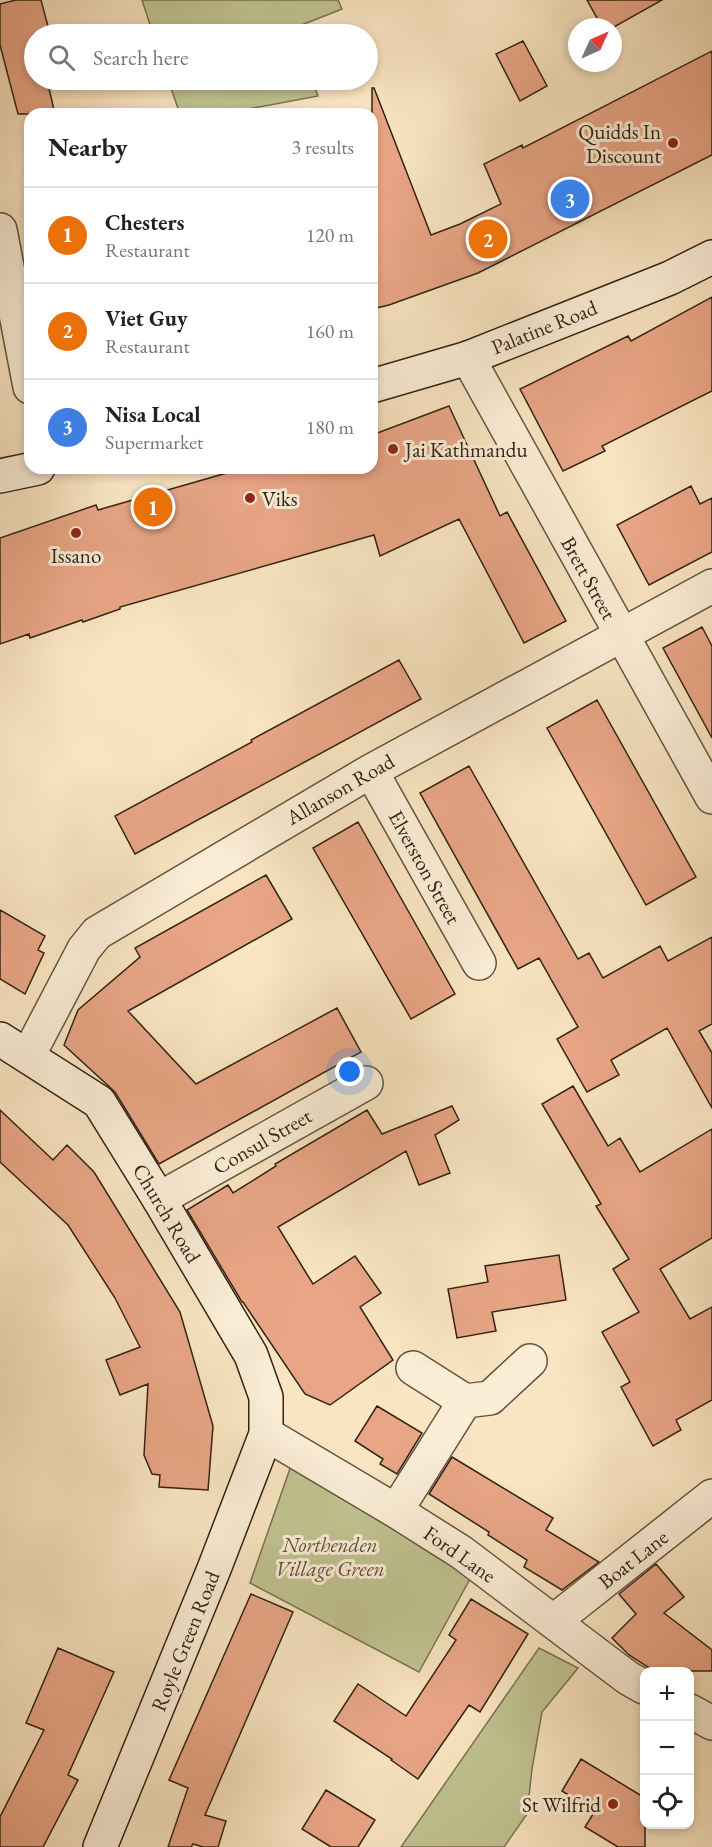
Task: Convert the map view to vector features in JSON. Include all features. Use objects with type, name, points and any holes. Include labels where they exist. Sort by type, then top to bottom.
[{"type":"street","points":[[0,230],[24,356]]},
{"type":"street","name":"Palatine Road","points":[[378,384],[468,358],[670,278],[712,257]]},
{"type":"street","name":"Brett Street","points":[[468,358],[712,797]]},
{"type":"street","points":[[0,476],[24,471]]},
{"type":"street","name":"Allanson Road","points":[[28,1056],[84,949],[97,933],[370,771],[712,586]]},
{"type":"street","name":"Elverston Street","points":[[370,771],[479,963]]},
{"type":"street","name":"Church Road","points":[[0,1039],[99,1102],[251,1355],[266,1397],[266,1434]]},
{"type":"street","name":"Consul Street","points":[[159,1199],[366,1083]]},
{"type":"street","points":[[413,1368],[465,1401],[490,1398],[530,1361]]},
{"type":"street","points":[[396,1511],[465,1401]]},
{"type":"street","name":"Ford Lane","points":[[266,1434],[461,1552],[628,1678],[640,1684]]},
{"type":"street","name":"Royle Green Road","points":[[100,1847],[214,1569],[266,1434]]},
{"type":"street","name":"Boat Lane","points":[[554,1621],[712,1496]]},
{"type":"street","points":[[694,1713],[712,1723]]},
{"type":"green space","points":[[142,0],[338,0],[342,9],[304,24],[150,24]]},
{"type":"green space","points":[[172,90],[316,90],[318,96],[254,108],[178,108]]},
{"type":"green space","name":"Northenden Village Green","points":[[293,1460],[387,1521],[470,1579],[419,1672],[250,1583]]},
{"type":"green space","points":[[539,1648],[578,1668],[542,1712],[527,1814],[504,1847],[401,1847]]},
{"type":"building","points":[[16,0],[41,0],[47,24],[24,24],[24,90],[49,90],[54,108],[24,108],[24,114],[18,114],[0,45],[0,4]]},
{"type":"building","points":[[587,0],[662,0],[622,22],[622,18],[597,18]]},
{"type":"building","points":[[523,41],[547,86],[520,101],[496,54]]},
{"type":"building","points":[[712,51],[712,155],[478,273],[378,308],[378,108],[372,108],[372,90],[375,90],[431,235],[501,204],[484,164],[522,145],[523,148]]},
{"type":"building","points":[[712,297],[712,391],[602,446],[605,451],[563,471],[520,389],[628,336],[631,341]]},
{"type":"building","points":[[449,406],[500,516],[507,512],[566,621],[524,643],[459,519],[380,556],[374,535],[120,607],[120,609],[83,622],[82,620],[30,638],[29,634],[0,644],[0,538],[96,505],[98,510],[223,474],[378,474],[378,433]]},
{"type":"building","points":[[691,486],[700,504],[712,498],[712,552],[649,585],[617,525]]},
{"type":"building","points":[[702,627],[712,646],[712,738],[663,648]]},
{"type":"building","points":[[399,660],[421,699],[135,854],[115,816]]},
{"type":"building","points":[[597,700],[696,877],[646,905],[547,728]]},
{"type":"building","points":[[469,766],[578,959],[589,953],[603,978],[660,946],[668,961],[712,937],[712,1024],[699,1031],[712,1053],[712,1108],[667,1028],[611,1060],[619,1075],[587,1092],[557,1039],[578,1027],[539,958],[518,969],[420,793]]},
{"type":"building","points":[[358,822],[455,994],[411,1019],[313,848]]},
{"type":"building","points":[[266,875],[292,919],[128,1011],[196,1084],[337,1008],[361,1052],[159,1164],[115,1092],[64,1045],[78,1010],[140,957],[135,948]]},
{"type":"building","points":[[0,910],[45,936],[38,950],[44,953],[25,994],[0,979]]},
{"type":"building","points":[[573,1086],[608,1146],[620,1138],[640,1172],[712,1129],[712,1238],[660,1269],[690,1319],[712,1307],[712,1400],[676,1420],[681,1430],[653,1446],[621,1387],[630,1382],[602,1332],[639,1312],[613,1269],[629,1259],[596,1206],[601,1204],[542,1104]]},
{"type":"building","points":[[452,1106],[459,1120],[435,1135],[450,1173],[419,1185],[406,1151],[278,1227],[313,1284],[355,1256],[381,1293],[360,1307],[393,1360],[330,1405],[305,1394],[242,1302],[187,1210],[228,1185],[233,1193],[276,1166],[275,1164],[367,1110],[382,1134]]},
{"type":"building","points":[[0,1110],[53,1160],[67,1145],[94,1172],[180,1312],[213,1426],[208,1490],[159,1487],[160,1475],[152,1474],[144,1455],[148,1384],[120,1395],[106,1360],[140,1347],[115,1298],[68,1225],[0,1162]]},
{"type":"building","points":[[559,1255],[566,1300],[492,1312],[496,1331],[457,1338],[448,1289],[488,1282],[485,1266]]},
{"type":"building","points":[[377,1406],[422,1433],[397,1474],[380,1464],[383,1459],[355,1441]]},
{"type":"building","points":[[452,1457],[553,1518],[546,1530],[599,1562],[562,1590],[524,1567],[527,1560],[488,1535],[489,1532],[429,1494]]},
{"type":"building","points":[[656,1564],[684,1597],[664,1613],[712,1650],[712,1671],[694,1671],[694,1667],[648,1667],[629,1655],[612,1638],[636,1614],[619,1594]]},
{"type":"building","points":[[251,1594],[293,1612],[205,1815],[226,1821],[218,1847],[193,1844],[191,1847],[168,1847],[188,1788],[169,1780]]},
{"type":"building","points":[[471,1599],[528,1634],[480,1712],[469,1705],[418,1779],[334,1721],[358,1684],[406,1716],[456,1640],[449,1635]]},
{"type":"building","points":[[58,1648],[114,1672],[68,1775],[78,1780],[43,1847],[0,1847],[0,1817],[44,1730],[26,1723]]},
{"type":"building","name":"St Wilfrid","points":[[581,1759],[640,1795],[640,1829],[645,1829],[645,1847],[618,1847],[585,1827],[595,1811],[562,1791]]},
{"type":"building","points":[[326,1790],[375,1820],[358,1847],[331,1847],[302,1829]]},
{"type":"place","name":"Quidds In Discount","points":[[673,143]]},
{"type":"place","name":"Nisa Local","points":[[570,199]]},
{"type":"place","name":"Viet Guy","points":[[488,239]]},
{"type":"place","name":"Jai Kathmandu","points":[[393,449]]},
{"type":"place","name":"Viks","points":[[250,498]]},
{"type":"place","name":"Chesters","points":[[153,507]]},
{"type":"place","name":"Issano","points":[[76,533]]},
{"type":"place","name":"St Wilfrid","points":[[613,1804]]}]
